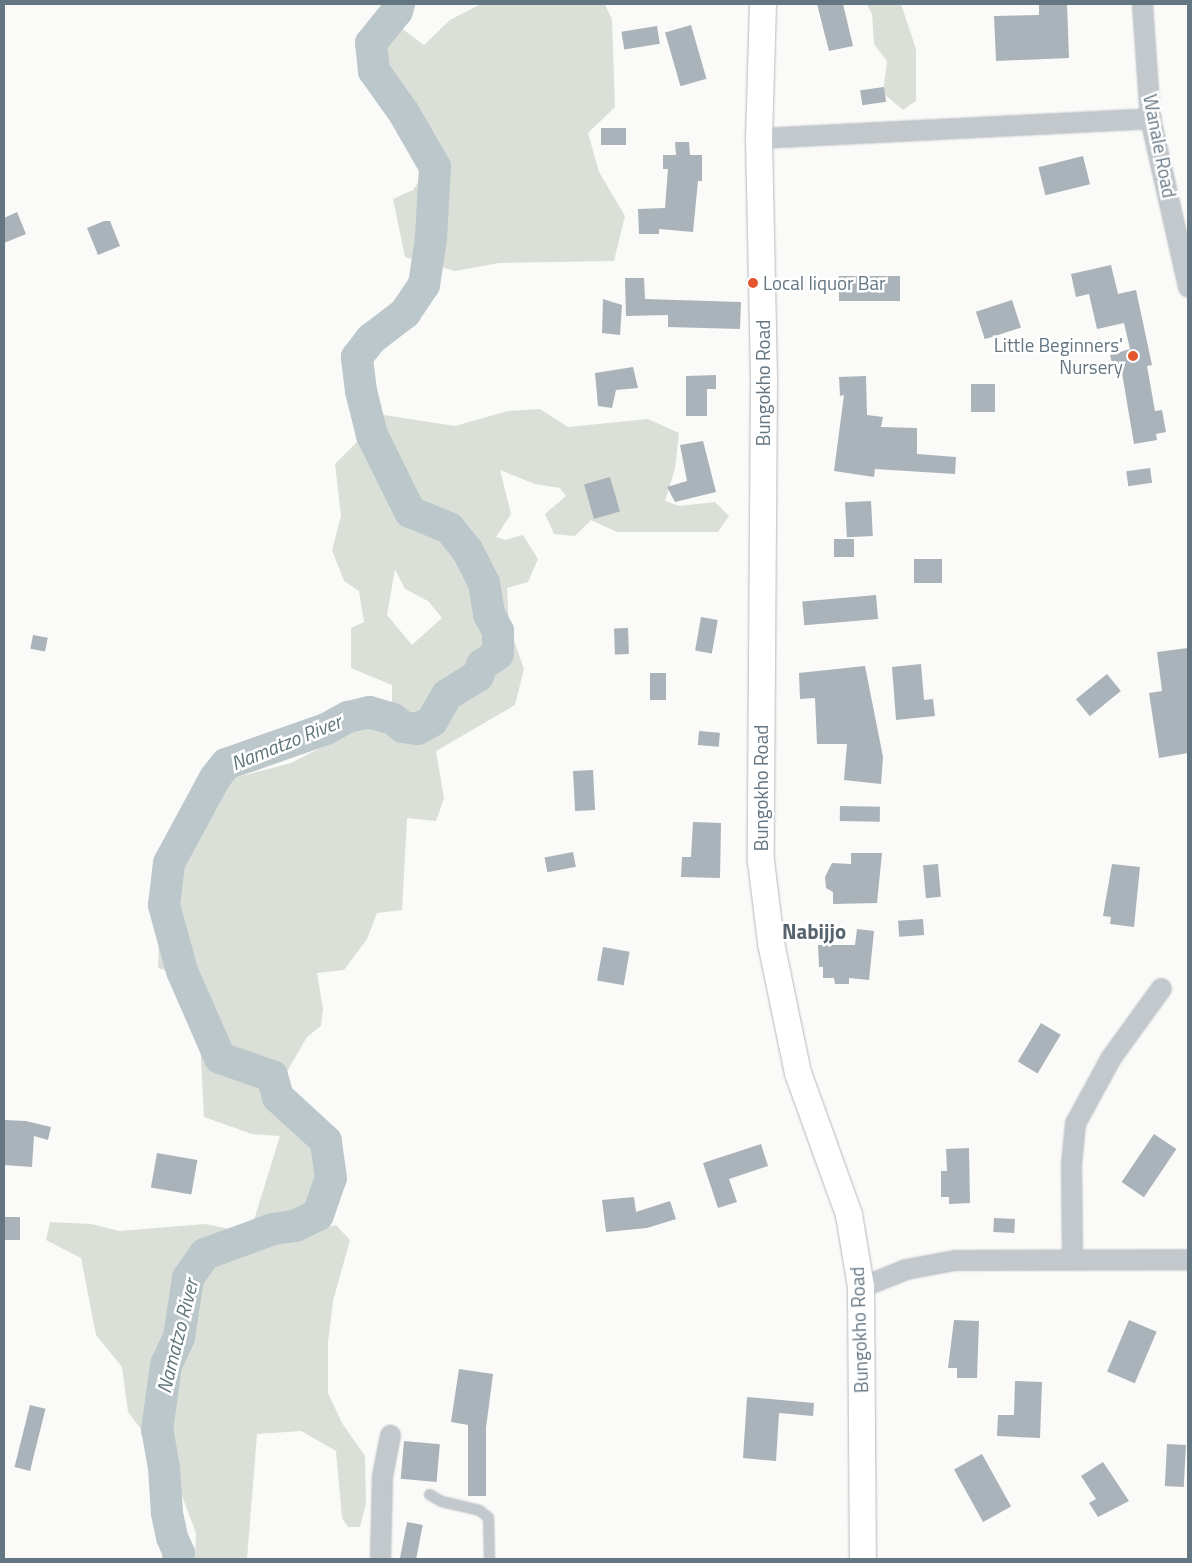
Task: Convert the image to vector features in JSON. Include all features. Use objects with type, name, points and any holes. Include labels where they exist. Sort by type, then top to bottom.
[{"type":"street","name":"Bungokho Road","points":[[763,4],[759,138],[764,379],[761,861],[771,943],[798,1073],[848,1216],[861,1287],[863,1559]]},
{"type":"street","name":"Wanale Road","points":[[1142,4],[1150,118],[1182,226],[1188,287]]},
{"type":"street","points":[[759,138],[1150,118]]},
{"type":"street","points":[[1072,1257],[1071,1164],[1075,1123],[1111,1057],[1161,988]]},
{"type":"street","points":[[861,1287],[929,1263],[1072,1257],[1188,1259]]},
{"type":"street","points":[[380,1559],[382,1476],[390,1435]]},
{"type":"lane","points":[[429,1494],[441,1501],[479,1510],[488,1517],[489,1559]]},
{"type":"shaded area","points":[[481,4],[605,4],[612,20],[615,107],[588,133],[599,172],[625,216],[614,261],[499,263],[455,271],[405,257],[393,199],[413,190],[426,171],[404,91],[361,51],[381,13],[424,45],[450,20]]},
{"type":"shaded area","points":[[867,4],[901,4],[916,49],[916,101],[903,110],[883,93],[887,61],[874,44],[872,14]]},
{"type":"shaded area","points":[[540,409],[568,427],[648,419],[679,433],[675,469],[665,501],[679,506],[715,502],[729,516],[718,532],[617,532],[591,520],[575,536],[554,534],[545,514],[566,496],[560,488],[535,484],[500,470],[511,514],[496,537],[505,540],[523,535],[538,559],[528,582],[507,588],[509,626],[524,669],[515,705],[436,751],[444,798],[436,821],[407,818],[402,910],[377,913],[367,939],[344,970],[317,973],[323,1009],[321,1026],[307,1037],[286,1073],[288,1096],[312,1115],[332,1138],[338,1167],[333,1204],[308,1211],[277,1237],[336,1225],[350,1240],[333,1301],[328,1342],[328,1393],[342,1423],[365,1456],[366,1504],[360,1527],[348,1527],[342,1518],[336,1451],[301,1431],[257,1434],[247,1559],[195,1559],[196,1533],[173,1472],[128,1412],[122,1367],[96,1335],[81,1258],[46,1240],[50,1222],[91,1224],[119,1231],[205,1224],[250,1233],[280,1136],[252,1134],[204,1117],[197,981],[158,968],[162,867],[184,816],[222,781],[291,763],[392,711],[392,685],[351,668],[351,628],[364,622],[359,591],[344,581],[332,550],[341,516],[335,464],[384,415],[455,426],[508,411]],"holes":[[[395,569],[405,589],[428,601],[442,618],[412,645],[387,615]]]},
{"type":"building","points":[[817,4],[843,4],[853,46],[829,51]]},
{"type":"building","points":[[1039,4],[1067,4],[1069,58],[996,61],[994,16],[1039,15]]},
{"type":"building","points":[[691,25],[706,79],[680,86],[665,32]]},
{"type":"building","points":[[657,26],[660,44],[624,49],[621,32]]},
{"type":"building","points":[[884,87],[886,102],[862,105],[860,90]]},
{"type":"building","points":[[601,128],[626,128],[626,145],[601,145]]},
{"type":"building","points":[[675,142],[689,142],[690,155],[702,155],[702,181],[698,181],[693,232],[659,229],[659,234],[639,234],[638,209],[665,208],[668,169],[663,169],[663,155],[676,155]]},
{"type":"building","points":[[1083,156],[1090,184],[1045,195],[1038,167]]},
{"type":"building","points":[[17,212],[26,234],[4,243],[4,218]]},
{"type":"building","points":[[104,221],[110,221],[120,246],[98,255],[87,228]]},
{"type":"building","points":[[1111,265],[1118,294],[1136,290],[1152,365],[1147,366],[1155,411],[1162,410],[1166,432],[1156,434],[1157,440],[1134,444],[1122,373],[1115,375],[1110,355],[1130,349],[1124,323],[1097,329],[1089,294],[1076,297],[1071,274]]},
{"type":"building","points":[[839,276],[900,276],[900,301],[839,301]]},
{"type":"building","points":[[625,278],[644,278],[645,299],[741,302],[740,329],[668,327],[668,315],[626,316]]},
{"type":"building","points":[[603,299],[622,305],[620,335],[602,333]]},
{"type":"building","points":[[1012,300],[1021,328],[985,339],[976,312]]},
{"type":"building","points":[[633,367],[638,388],[616,390],[612,408],[598,406],[595,373]]},
{"type":"building","points":[[716,375],[716,389],[707,389],[707,416],[686,416],[686,376]]},
{"type":"building","points":[[866,376],[867,415],[883,417],[881,427],[917,428],[917,454],[956,457],[955,474],[875,469],[874,477],[834,471],[844,395],[840,396],[839,377]]},
{"type":"building","points":[[971,384],[995,384],[995,412],[971,412]]},
{"type":"building","points":[[703,441],[716,492],[675,502],[667,487],[687,481],[680,445]]},
{"type":"building","points":[[1150,468],[1152,483],[1128,486],[1126,471]]},
{"type":"building","points":[[610,477],[620,512],[594,519],[584,484]]},
{"type":"building","points":[[871,501],[873,536],[847,537],[845,502]]},
{"type":"building","points":[[834,539],[854,539],[854,557],[834,557]]},
{"type":"building","points":[[914,559],[942,559],[942,583],[914,583]]},
{"type":"building","points":[[876,595],[878,619],[804,625],[802,601]]},
{"type":"building","points":[[701,617],[718,620],[712,653],[695,650]]},
{"type":"building","points":[[614,628],[628,628],[629,654],[615,654]]},
{"type":"building","points":[[33,635],[48,638],[45,652],[30,649]]},
{"type":"building","points":[[1188,648],[1188,753],[1159,758],[1149,693],[1162,691],[1157,652]]},
{"type":"building","points":[[921,664],[924,700],[933,699],[935,716],[896,720],[892,667]]},
{"type":"building","points":[[865,666],[883,757],[881,784],[844,780],[847,744],[817,744],[815,698],[800,699],[799,673]]},
{"type":"building","points":[[650,673],[666,673],[666,700],[650,700]]},
{"type":"building","points":[[1107,674],[1121,691],[1090,716],[1076,699]]},
{"type":"building","points":[[699,731],[720,733],[719,747],[698,745]]},
{"type":"building","points":[[593,770],[595,810],[575,811],[573,771]]},
{"type":"building","points":[[840,806],[880,807],[880,822],[840,821]]},
{"type":"building","points":[[693,822],[721,823],[720,878],[681,877],[682,857],[691,857]]},
{"type":"building","points":[[573,852],[576,867],[547,872],[545,858]]},
{"type":"building","points":[[851,853],[882,853],[877,903],[833,904],[833,892],[826,888],[825,877],[832,863],[851,864]]},
{"type":"building","points":[[938,864],[941,897],[926,898],[923,865]]},
{"type":"building","points":[[1112,864],[1140,867],[1134,927],[1110,924],[1111,917],[1103,916]]},
{"type":"building","points":[[923,919],[924,935],[899,937],[898,921]]},
{"type":"building","points":[[857,929],[874,931],[869,980],[849,978],[849,984],[835,984],[834,978],[823,978],[823,967],[819,967],[818,945],[855,945]]},
{"type":"building","points":[[603,947],[630,952],[624,985],[597,980]]},
{"type":"building","points":[[1041,1023],[1061,1035],[1038,1073],[1018,1062]]},
{"type":"building","points":[[4,1120],[26,1121],[51,1127],[48,1140],[34,1136],[32,1167],[4,1165]]},
{"type":"building","points":[[1154,1134],[1176,1149],[1144,1197],[1122,1182]]},
{"type":"building","points":[[761,1144],[768,1166],[729,1179],[737,1202],[718,1208],[703,1163]]},
{"type":"building","points":[[969,1148],[970,1203],[949,1204],[949,1197],[941,1197],[941,1171],[947,1171],[946,1149]]},
{"type":"building","points":[[157,1153],[197,1160],[191,1195],[151,1187]]},
{"type":"building","points":[[634,1197],[636,1212],[670,1201],[676,1219],[647,1228],[606,1232],[602,1200]]},
{"type":"building","points":[[4,1217],[20,1217],[20,1240],[4,1240]]},
{"type":"building","points":[[994,1218],[1015,1219],[1014,1233],[993,1232]]},
{"type":"building","points":[[954,1320],[979,1321],[977,1378],[957,1378],[957,1368],[948,1368]]},
{"type":"building","points":[[1129,1320],[1157,1332],[1135,1383],[1107,1372]]},
{"type":"building","points":[[459,1369],[493,1374],[486,1428],[486,1496],[468,1496],[468,1425],[451,1422]]},
{"type":"building","points":[[1015,1381],[1042,1382],[1040,1438],[997,1436],[998,1415],[1014,1415]]},
{"type":"building","points":[[747,1397],[814,1403],[813,1416],[779,1413],[776,1461],[743,1458]]},
{"type":"building","points":[[30,1405],[46,1409],[30,1471],[15,1467]]},
{"type":"building","points":[[404,1441],[440,1444],[437,1482],[401,1479]]},
{"type":"building","points":[[1167,1444],[1186,1445],[1184,1487],[1165,1486]]},
{"type":"building","points":[[982,1454],[1011,1506],[983,1522],[954,1470]]},
{"type":"building","points":[[1103,1462],[1129,1501],[1098,1517],[1089,1503],[1096,1499],[1081,1476]]},
{"type":"building","points":[[407,1522],[423,1525],[416,1559],[400,1558]]},
{"type":"waterway","name":"Namatzo River","points":[[178,1559],[179,1553],[172,1537],[167,1513],[164,1468],[157,1430],[166,1365],[179,1337],[188,1278],[205,1254],[273,1229],[295,1226],[318,1215],[331,1178],[326,1141],[278,1097],[272,1076],[220,1058],[182,971],[164,905],[169,863],[215,778],[226,764],[326,729],[348,717],[369,712],[393,719],[403,727],[418,729],[432,721],[447,695],[478,676],[482,665],[498,654],[498,631],[489,614],[484,583],[467,550],[449,528],[410,512],[372,435],[361,391],[357,357],[371,339],[405,313],[424,285],[431,238],[435,167],[404,113],[374,71],[371,43],[397,11],[399,4]]},
{"type":"place","name":"Local liquor Bar","points":[[753,283]]},
{"type":"place","name":"Little Beginners' Nursery","points":[[1133,356]]},
{"type":"district","name":"Nabijjo","points":[[814,931]]}]
